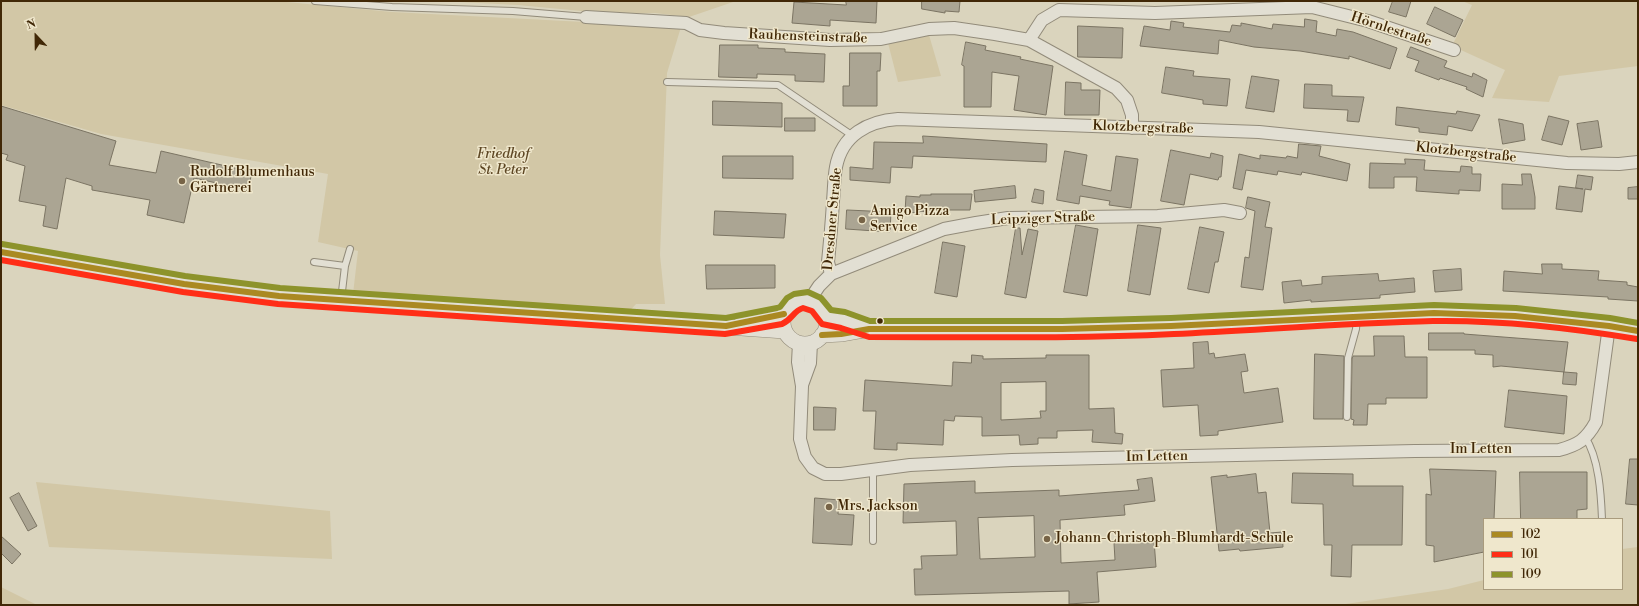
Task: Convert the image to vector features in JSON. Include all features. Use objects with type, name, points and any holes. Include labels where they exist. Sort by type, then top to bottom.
[{"type":"street","name":"Hörnlestraße","points":[[1029,40],[1042,20],[1059,10],[1155,13],[1312,7],[1368,21],[1454,50]]},
{"type":"street","name":"Rauhensteinstraße","points":[[586,17],[686,23],[700,30],[724,33],[830,40],[881,39],[929,29],[954,28],[1029,40],[1116,88],[1127,100],[1132,115],[1132,128]]},
{"type":"street","name":"Klotzbergstraße","points":[[853,136],[865,126],[883,120],[898,119],[1259,132],[1567,163],[1620,164],[1638,162]]},
{"type":"street","name":"Dresdner Straße","points":[[810,301],[819,286],[831,274],[828,262],[836,167],[843,148],[853,136]]},
{"type":"street","name":"Leipziger Straße","points":[[831,274],[944,229],[976,222],[1008,218],[1158,216],[1224,210],[1240,213]]},
{"type":"street","points":[[1,252],[184,284],[279,296],[785,331]]},
{"type":"street","points":[[811,340],[825,330],[826,317],[820,306],[810,301],[798,301],[788,308],[784,314],[783,326],[788,336],[811,340],[869,329],[1093,328],[1171,326],[1434,313],[1515,316],[1609,326],[1638,331]]},
{"type":"street","points":[[726,326],[784,314]]},
{"type":"street","points":[[826,317],[842,320],[869,329]]},
{"type":"street","name":"Im Letten","points":[[811,340],[798,362],[802,386],[800,440],[805,457],[813,468],[825,474],[841,474],[910,465],[1012,460],[1407,451],[1559,450],[1575,446],[1590,433],[1596,422],[1609,326]]},
{"type":"lane","points":[[315,1],[392,7],[513,11],[586,17]]},
{"type":"lane","points":[[667,82],[778,85],[853,136]]},
{"type":"lane","points":[[341,300],[345,266],[350,249]]},
{"type":"lane","points":[[314,262],[345,266]]},
{"type":"lane","points":[[1347,416],[1348,358],[1356,329],[1357,318]]},
{"type":"lane","points":[[1585,437],[1594,454],[1604,502],[1602,518]]},
{"type":"lane","points":[[873,471],[873,541]]},
{"type":"green space","name":"Friedhof St. Peter","points":[[1,1],[276,1],[392,12],[681,27],[667,73],[660,255],[665,304],[636,304],[626,315],[353,294],[358,251],[318,242],[328,174],[101,134],[1,105]]},
{"type":"green space","points":[[440,1],[736,1],[689,17],[655,13],[613,14],[518,5]]},
{"type":"green space","points":[[1462,1],[1638,1],[1638,66],[1559,76],[1549,102],[1492,98],[1505,70],[1452,46],[1472,5]]},
{"type":"green space","points":[[929,35],[941,76],[898,82],[888,43]]},
{"type":"green space","points":[[36,482],[330,511],[332,559],[49,547]]},
{"type":"green space","points":[[1638,547],[1638,605],[1339,605],[1448,589],[1483,580],[1483,590],[1623,590],[1623,549]]},
{"type":"green space","points":[[1,587],[35,604],[35,605],[1,605]]},
{"type":"building","points":[[846,1],[877,1],[876,23],[830,20],[830,26],[792,23],[794,2],[846,5]]},
{"type":"building","points":[[922,1],[960,1],[959,12],[945,11],[945,13],[922,9]]},
{"type":"building","points":[[1393,1],[1411,1],[1406,17],[1389,12]]},
{"type":"building","points":[[1435,7],[1463,20],[1455,37],[1427,24]]},
{"type":"building","points":[[1305,19],[1317,21],[1316,32],[1336,36],[1337,29],[1353,32],[1397,48],[1390,69],[1349,56],[1349,59],[1300,51],[1254,47],[1219,40],[1218,54],[1140,46],[1144,26],[1170,30],[1171,21],[1184,23],[1183,27],[1230,32],[1232,25],[1241,26],[1241,23],[1272,29],[1273,24],[1304,27]]},
{"type":"building","points":[[1078,26],[1123,28],[1122,58],[1078,57]]},
{"type":"building","points":[[966,42],[986,46],[985,50],[1021,57],[1020,59],[1053,66],[1046,115],[1014,110],[1019,76],[992,72],[991,107],[964,107],[964,66],[962,65]]},
{"type":"building","points":[[720,45],[758,45],[758,48],[785,49],[785,52],[825,54],[824,82],[795,81],[795,75],[757,74],[757,78],[719,77]]},
{"type":"building","points":[[1411,47],[1447,61],[1444,67],[1472,77],[1473,73],[1487,80],[1483,97],[1466,89],[1467,87],[1440,78],[1439,80],[1415,71],[1419,61],[1407,57]]},
{"type":"building","points":[[850,53],[881,53],[880,71],[877,71],[877,106],[843,106],[843,86],[849,86]]},
{"type":"building","points":[[1166,67],[1194,71],[1193,76],[1230,79],[1227,106],[1203,104],[1203,100],[1162,93]]},
{"type":"building","points":[[1252,76],[1279,80],[1274,112],[1246,108]]},
{"type":"building","points":[[1066,82],[1081,83],[1081,90],[1100,90],[1099,115],[1065,115]]},
{"type":"building","points":[[1305,84],[1332,85],[1332,96],[1364,97],[1359,122],[1347,121],[1348,110],[1304,108]]},
{"type":"building","points":[[713,101],[782,103],[782,127],[713,125]]},
{"type":"building","points":[[1,106],[116,141],[109,165],[156,173],[161,151],[252,172],[248,190],[194,178],[184,223],[147,215],[150,200],[92,190],[92,186],[66,178],[57,229],[43,226],[46,206],[19,201],[25,166],[6,160],[8,155],[1,153]]},
{"type":"building","points":[[1397,107],[1456,114],[1457,111],[1480,115],[1472,131],[1448,126],[1447,135],[1419,132],[1419,128],[1396,125]]},
{"type":"building","points":[[1549,116],[1569,121],[1562,145],[1542,140]]},
{"type":"building","points":[[785,118],[815,118],[815,131],[785,131]]},
{"type":"building","points":[[1499,119],[1523,124],[1525,140],[1503,144]]},
{"type":"building","points":[[1598,121],[1602,147],[1581,150],[1577,124]]},
{"type":"building","points":[[923,136],[1047,144],[1046,162],[913,156],[912,168],[891,167],[890,183],[850,180],[850,167],[873,169],[874,142],[923,143]]},
{"type":"building","points":[[1299,144],[1321,146],[1319,156],[1350,164],[1347,181],[1302,172],[1301,175],[1278,171],[1277,175],[1246,170],[1242,190],[1233,188],[1239,154],[1260,159],[1260,155],[1297,158]]},
{"type":"building","points":[[1171,150],[1210,158],[1211,153],[1223,156],[1221,177],[1219,177],[1218,180],[1190,174],[1184,205],[1161,201]]},
{"type":"building","points":[[1065,151],[1087,155],[1082,185],[1111,191],[1116,156],[1138,159],[1131,208],[1109,205],[1110,201],[1080,196],[1079,204],[1057,200]]},
{"type":"building","points":[[723,156],[793,156],[793,179],[723,178]]},
{"type":"building","points":[[1405,159],[1425,160],[1424,170],[1460,172],[1461,166],[1472,167],[1472,174],[1481,174],[1480,191],[1459,190],[1459,194],[1416,191],[1417,177],[1394,177],[1394,188],[1369,188],[1370,163],[1405,164]]},
{"type":"building","points":[[1522,174],[1531,174],[1535,197],[1535,209],[1502,209],[1502,184],[1522,185]]},
{"type":"building","points":[[1578,175],[1593,177],[1591,190],[1585,189],[1582,212],[1556,209],[1559,186],[1583,189],[1576,188]]},
{"type":"building","points":[[1015,186],[1016,198],[975,202],[974,191]]},
{"type":"building","points":[[1638,187],[1638,199],[1628,199],[1628,188]]},
{"type":"building","points":[[1035,189],[1044,191],[1043,204],[1032,202]]},
{"type":"building","points":[[972,194],[970,210],[930,210],[930,212],[919,211],[919,213],[905,212],[906,196],[920,197],[920,195]]},
{"type":"building","points":[[1248,197],[1270,202],[1265,227],[1272,228],[1263,290],[1241,287],[1245,257],[1249,258],[1255,211],[1246,208]]},
{"type":"building","points":[[847,210],[891,212],[890,232],[846,229]]},
{"type":"building","points":[[715,211],[786,214],[784,238],[714,235]]},
{"type":"building","points":[[1076,225],[1098,229],[1087,296],[1064,292]]},
{"type":"building","points":[[1138,225],[1161,228],[1150,295],[1128,291]]},
{"type":"building","points":[[1200,227],[1224,232],[1218,262],[1215,262],[1209,293],[1188,289]]},
{"type":"building","points":[[1016,228],[1020,228],[1022,255],[1028,229],[1038,231],[1026,298],[1005,294]]},
{"type":"building","points":[[943,242],[965,246],[957,297],[935,293]]},
{"type":"building","points":[[1542,264],[1562,264],[1562,269],[1599,271],[1598,280],[1627,282],[1627,285],[1638,287],[1638,301],[1608,299],[1608,297],[1503,291],[1504,271],[1542,274]]},
{"type":"building","points":[[706,265],[775,265],[775,288],[707,289]]},
{"type":"building","points":[[1461,269],[1462,290],[1435,292],[1433,271]]},
{"type":"building","points":[[1378,274],[1379,281],[1414,278],[1415,292],[1380,295],[1380,298],[1311,302],[1311,300],[1284,303],[1282,282],[1301,280],[1302,286],[1322,284],[1322,277]]},
{"type":"building","points":[[1429,333],[1464,333],[1568,342],[1564,372],[1501,366],[1493,367],[1493,355],[1475,354],[1475,350],[1429,350]]},
{"type":"building","points":[[1374,336],[1404,336],[1405,357],[1427,357],[1427,398],[1386,398],[1386,404],[1368,404],[1367,425],[1353,425],[1354,420],[1351,419],[1352,359],[1353,356],[1374,356]]},
{"type":"building","points":[[1208,342],[1209,354],[1214,353],[1215,358],[1245,354],[1248,371],[1241,372],[1244,393],[1278,388],[1283,422],[1218,431],[1218,435],[1200,436],[1198,405],[1163,407],[1161,370],[1194,368],[1193,343]]},
{"type":"building","points":[[1315,354],[1344,356],[1343,419],[1314,419]]},
{"type":"building","points":[[972,355],[983,356],[983,359],[1046,358],[1046,355],[1089,355],[1089,409],[1114,408],[1115,433],[1123,434],[1122,444],[1092,442],[1093,430],[1057,431],[1057,438],[1038,438],[1038,444],[1020,445],[1019,435],[982,436],[982,417],[955,416],[954,421],[944,420],[943,445],[897,443],[897,450],[874,449],[876,411],[863,411],[865,380],[952,386],[953,362],[971,363]],"holes":[[[1046,382],[1046,411],[1040,411],[1041,418],[1001,420],[1001,383]]]},
{"type":"building","points":[[1564,372],[1577,373],[1576,385],[1563,384]]},
{"type":"building","points":[[1509,390],[1567,396],[1564,434],[1505,427]]},
{"type":"building","points":[[814,407],[836,408],[835,430],[814,430]]},
{"type":"building","points":[[1630,459],[1638,459],[1638,505],[1626,504]]},
{"type":"building","points":[[1430,469],[1496,471],[1494,518],[1483,518],[1483,552],[1434,562],[1434,546],[1426,545],[1426,494],[1431,495]]},
{"type":"building","points":[[1520,472],[1587,472],[1587,509],[1577,510],[1577,518],[1521,518]]},
{"type":"building","points":[[1293,473],[1353,474],[1353,486],[1403,486],[1402,545],[1352,545],[1351,577],[1331,576],[1332,545],[1324,545],[1323,504],[1292,503]]},
{"type":"building","points":[[1256,474],[1258,493],[1266,492],[1270,533],[1282,532],[1283,547],[1240,551],[1239,549],[1219,551],[1211,477]]},
{"type":"building","name":"Johann-Christoph-Blumhardt-Schule","points":[[1152,478],[1155,501],[1124,505],[1125,515],[1060,520],[1061,563],[1115,560],[1114,543],[1154,540],[1156,567],[1097,572],[1099,602],[1069,604],[1069,591],[915,595],[914,569],[922,569],[921,556],[957,555],[956,521],[903,523],[904,484],[975,481],[975,493],[1059,490],[1059,496],[1139,490],[1137,480]],"holes":[[[1034,516],[1035,557],[980,559],[978,518]]]},
{"type":"building","points":[[19,493],[37,526],[28,531],[10,498]]},
{"type":"building","points":[[815,498],[839,500],[838,514],[854,515],[852,545],[813,543]]},
{"type":"building","points":[[1,536],[21,554],[12,564],[1,553]]},
{"type":"transit line","name":"109","points":[[2,244],[185,276],[280,288],[726,318],[777,308],[780,307],[787,298],[794,294],[808,292],[821,298],[831,310],[845,312],[870,321],[1062,321],[1171,318],[1434,305],[1516,308],[1610,318],[1638,323]]},
{"type":"transit line","name":"102","points":[[1,252],[184,284],[279,296],[726,326],[784,314]]},
{"type":"transit line","name":"101","points":[[1,260],[183,292],[278,304],[725,334],[782,324],[789,320],[797,311],[803,308],[812,311],[822,324],[841,328],[869,337],[1136,336],[1368,323],[1458,321],[1509,323],[1587,331],[1637,339]]},
{"type":"transit line","name":"102","points":[[822,335],[841,334],[869,329],[1062,329],[1171,326],[1434,313],[1515,316],[1609,326],[1638,331]]},
{"type":"place","name":"Rudolf Blumenhaus Gärtnerei","points":[[182,181]]},
{"type":"place","name":"Amigo Pizza Service","points":[[862,220]]},
{"type":"place","name":"Mrs. Jackson","points":[[829,507]]},
{"type":"place","name":"Johann-Christoph-Blumhardt-Schule","points":[[1047,539]]}]
